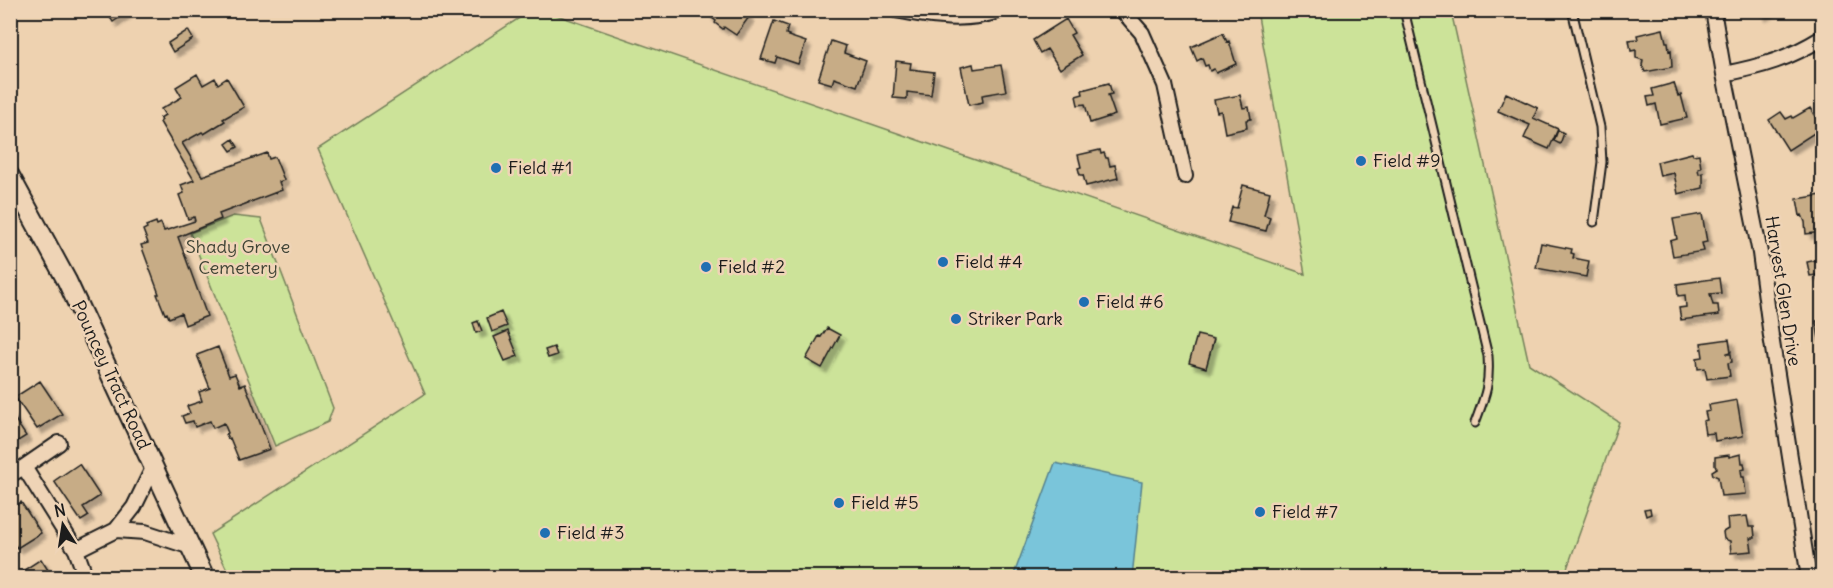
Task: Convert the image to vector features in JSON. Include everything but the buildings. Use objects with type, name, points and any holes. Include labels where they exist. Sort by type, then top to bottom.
[{"type":"main road","name":"Pouncey Tract Road","points":[[10,176],[67,281],[205,578]]},
{"type":"street","points":[[895,10],[936,18],[985,16],[1001,10]]},
{"type":"street","points":[[1122,10],[1142,33],[1165,85],[1185,176]]},
{"type":"street","name":"Harvest Glen Drive","points":[[1713,10],[1760,253],[1809,578]]},
{"type":"street","points":[[1724,74],[1780,60],[1822,38]]},
{"type":"street","points":[[10,476],[59,443]]},
{"type":"street","points":[[76,550],[116,530],[134,507],[154,466]]},
{"type":"street","points":[[24,467],[76,550],[86,578]]},
{"type":"street","points":[[116,530],[146,532],[191,547]]},
{"type":"lane","points":[[1404,10],[1488,356],[1488,389],[1475,423]]},
{"type":"lane","points":[[1572,10],[1600,127],[1602,162],[1594,222]]},
{"type":"green space","name":"Striker Park","points":[[530,11],[545,11],[1305,274],[1257,11],[1451,11],[1529,364],[1619,422],[1564,577],[231,578],[210,534],[425,394],[318,149]]},
{"type":"green space","name":"Shady Grove Cemetery","points":[[233,216],[261,219],[333,408],[328,422],[275,446],[190,233]]},
{"type":"water","points":[[1055,463],[1142,482],[1132,577],[1013,577]]},
{"type":"place","name":"Field #9","points":[[1361,161]]},
{"type":"place","name":"Field #1","points":[[496,168]]},
{"type":"place","name":"Field #4","points":[[943,262]]},
{"type":"place","name":"Field #2","points":[[706,267]]},
{"type":"place","name":"Field #6","points":[[1084,302]]},
{"type":"place","name":"Striker Park","points":[[956,319]]},
{"type":"place","name":"Field #5","points":[[839,503]]},
{"type":"place","name":"Field #7","points":[[1260,512]]},
{"type":"place","name":"Field #3","points":[[545,533]]}]
